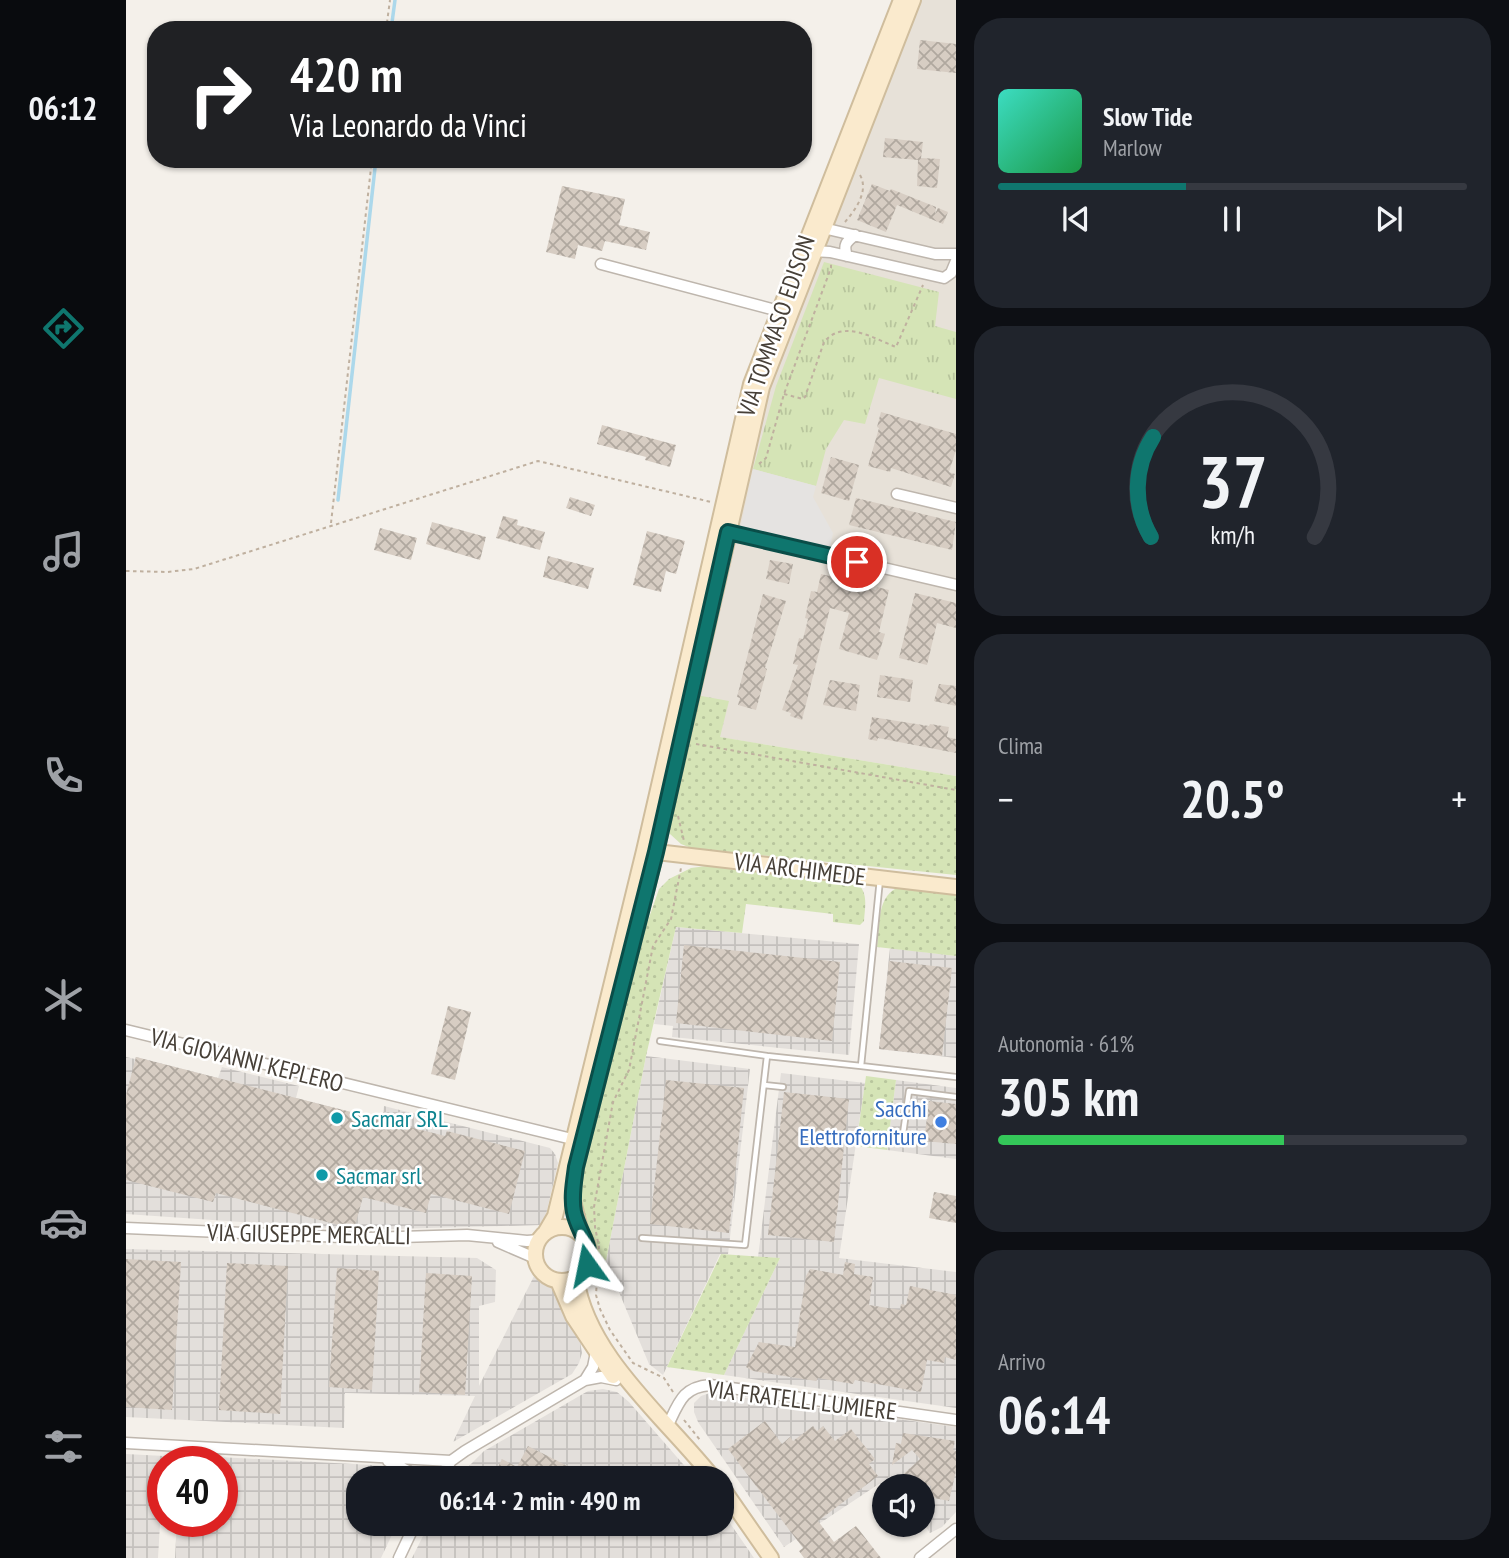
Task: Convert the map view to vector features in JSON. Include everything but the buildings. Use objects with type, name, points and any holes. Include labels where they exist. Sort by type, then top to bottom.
[{"type":"street","name":"VIA TOMMASO EDISON","points":[[580,1233],[572,1198],[576,1167],[722,531],[784,312],[901,0]]},
{"type":"street","name":"VIA TOMMASO EDISON","points":[[722,531],[722,504],[751,384],[823,228],[913,0]]},
{"type":"street","points":[[823,228],[935,254],[956,254]]},
{"type":"street","points":[[847,256],[844,249],[846,242],[855,235]]},
{"type":"street","points":[[813,251],[830,252],[944,278],[951,273],[956,261]]},
{"type":"street","points":[[601,264],[784,312]]},
{"type":"street","points":[[897,494],[956,508]]},
{"type":"street","points":[[722,531],[956,585]]},
{"type":"street","name":"VIA TOMMASO EDISON","points":[[542,1236],[555,1216],[572,1139],[650,851]]},
{"type":"street","name":"VIA ARCHIMEDE","points":[[650,851],[956,887]]},
{"type":"street","name":"VIA GIOVANNI KEPLERO","points":[[126,1032],[572,1139]]},
{"type":"street","points":[[559,1227],[574,1229],[580,1233],[586,1240],[590,1257],[576,1278],[558,1281],[543,1273],[535,1258],[542,1236],[559,1227]]},
{"type":"street","name":"VIA GIUSEPPE MERCALLI","points":[[126,1228],[367,1238],[467,1235],[491,1239],[542,1236]]},
{"type":"street","name":"VIA GIUSEPPE MERCALLI","points":[[491,1239],[535,1258]]},
{"type":"street","points":[[576,1278],[590,1325],[624,1376],[703,1466]]},
{"type":"street","points":[[558,1281],[573,1316],[616,1380],[663,1420]]},
{"type":"street","points":[[585,1380],[593,1367],[596,1352]]},
{"type":"street","points":[[448,1466],[451,1461],[585,1380],[601,1377],[616,1380]]},
{"type":"street","name":"VIA FRATELLI LUMIERE","points":[[663,1420],[686,1392],[697,1386],[710,1385],[956,1420]]},
{"type":"street","points":[[126,1443],[451,1461]]},
{"type":"street","points":[[367,1455],[399,1466]]},
{"type":"street","points":[[734,1505],[771,1558]]},
{"type":"street","points":[[920,1558],[956,1530]]},
{"type":"street","points":[[398,1558],[409,1536]]},
{"type":"lane","points":[[861,1066],[880,878]]},
{"type":"lane","points":[[660,1041],[956,1077]]},
{"type":"lane","points":[[642,1238],[746,1245],[767,1056]]},
{"type":"lane","points":[[764,1085],[783,1087]]},
{"type":"lane","points":[[903,1134],[909,1091],[956,1097]]},
{"type":"path","points":[[387,21],[390,0]]},
{"type":"path","points":[[331,526],[371,168]]},
{"type":"path","points":[[757,467],[766,457],[784,394],[831,268],[830,252]]},
{"type":"path","points":[[784,394],[803,399],[805,397],[824,342],[830,335],[843,330],[896,347],[928,275]]},
{"type":"path","points":[[126,571],[167,572],[194,569],[538,461],[722,504]]},
{"type":"path","points":[[694,748],[695,744],[956,790]]},
{"type":"path","points":[[677,883],[684,843],[678,817]]},
{"type":"shaded area","points":[[916,0],[956,0],[956,776],[719,737],[696,695],[765,387]]},
{"type":"shaded area","points":[[753,469],[816,486],[813,497],[833,533],[829,553],[740,530]]},
{"type":"shaded area","points":[[676,927],[859,944],[849,1055],[672,1037],[673,1026],[654,1024]]},
{"type":"shaded area","points":[[890,948],[956,956],[956,1058],[879,1049]]},
{"type":"shaded area","points":[[646,1056],[750,1069],[728,1254],[720,1254],[663,1375],[649,1364],[606,1261]]},
{"type":"shaded area","points":[[126,1057],[136,1057],[218,1078],[222,1067],[299,1086],[296,1098],[382,1120],[384,1106],[550,1148],[558,1163],[544,1223],[358,1230],[126,1214]]},
{"type":"shaded area","points":[[781,1073],[865,1083],[839,1258],[956,1272],[956,1408],[724,1375],[780,1258],[758,1257]]},
{"type":"shaded area","points":[[896,1080],[956,1088],[956,1159],[887,1150]]},
{"type":"shaded area","points":[[126,1249],[477,1258],[496,1270],[495,1302],[479,1306],[479,1386],[536,1272],[554,1286],[580,1341],[582,1353],[572,1374],[453,1442],[475,1396],[345,1393],[344,1428],[126,1417]]},
{"type":"shaded area","points":[[603,1389],[617,1392],[629,1402],[685,1466],[469,1466],[484,1451],[588,1391]]},
{"type":"shaded area","points":[[710,1393],[956,1427],[956,1512],[935,1530],[935,1474],[872,1474],[872,1489],[784,1547],[734,1474],[734,1466],[728,1466],[698,1422],[694,1403],[701,1396]]},
{"type":"shaded area","points":[[126,1454],[147,1455],[147,1537],[159,1537],[158,1558],[126,1558]]},
{"type":"shaded area","points":[[238,1458],[391,1466],[346,1466],[346,1536],[391,1536],[381,1558],[175,1558],[176,1537],[238,1537]]},
{"type":"shaded area","points":[[734,1529],[754,1558],[412,1558],[423,1536],[734,1536]]},
{"type":"green space","points":[[824,262],[939,292],[935,326],[956,332],[956,399],[879,378],[865,424],[844,420],[826,449],[816,486],[753,469],[776,386]]},
{"type":"green space","points":[[696,695],[729,701],[720,737],[956,776],[956,875],[691,848],[681,844],[670,834],[669,818]]},
{"type":"green space","points":[[714,865],[855,881],[864,894],[864,921],[860,925],[833,922],[833,914],[746,904],[742,933],[676,927],[646,1056],[606,1261],[596,1249],[580,1216],[580,1171],[633,964],[659,889],[669,879],[691,868]]},
{"type":"green space","points":[[901,886],[956,892],[956,956],[877,947],[883,903],[893,890]]},
{"type":"green space","points":[[866,1076],[896,1080],[887,1150],[856,1146]]},
{"type":"green space","points":[[721,1254],[780,1258],[724,1375],[667,1367]]},
{"type":"waterway","points":[[392,21],[395,0]]},
{"type":"waterway","points":[[338,500],[375,168]]},
{"type":"place","name":"Sacmar SRL","points":[[337,1118]]},
{"type":"place","name":"Sacchi Elettroforniture","points":[[941,1122]]},
{"type":"place","name":"Sacmar srl","points":[[322,1175]]},
{"type":"route","points":[[587,1265],[589,1248],[580,1233],[572,1198],[576,1167],[656,852],[728,532],[857,562]]}]
